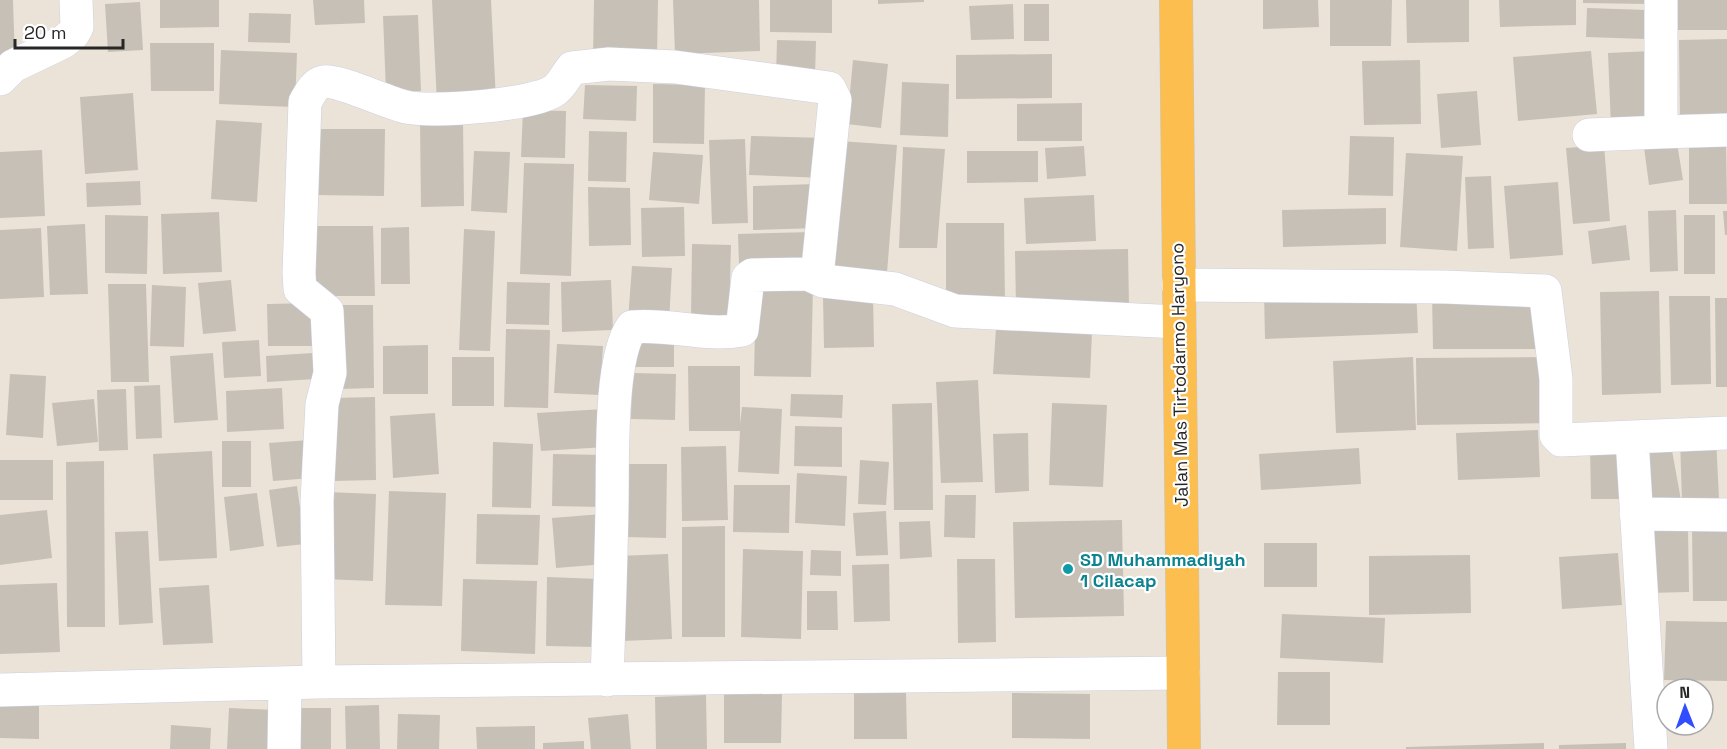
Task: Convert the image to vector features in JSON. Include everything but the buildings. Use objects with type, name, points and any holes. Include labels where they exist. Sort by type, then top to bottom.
[{"type":"highway","name":"Jalan Mas Tirtodarmo Haryono","points":[[1176,0],[1184,749]]},
{"type":"street","points":[[0,79],[13,66],[63,42],[73,34],[77,27],[76,0]]},
{"type":"street","points":[[1661,0],[1661,132]]},
{"type":"street","points":[[319,682],[317,501],[322,404],[330,373],[329,330],[327,311],[300,289],[299,273],[305,102],[313,88],[323,82],[338,83],[409,108],[502,104],[537,97],[555,90],[572,68],[609,64],[675,67],[829,88],[835,100],[817,277]]},
{"type":"street","points":[[1589,135],[1727,130]]},
{"type":"street","points":[[608,680],[614,431],[619,371],[626,335],[632,327],[695,331],[742,330],[748,278],[769,274],[817,277],[823,281],[894,289],[955,311],[1178,322]]},
{"type":"street","points":[[1178,285],[1445,286],[1545,291],[1556,379],[1556,435],[1568,442],[1727,433]]},
{"type":"street","points":[[1632,439],[1651,749]]},
{"type":"street","points":[[1636,514],[1727,515]]},
{"type":"street","points":[[0,690],[319,682],[1183,673]]},
{"type":"street","points":[[284,749],[285,683]]},
{"type":"place","name":"SD Muhammadiyah 1 Cilacap","points":[[1068,569]]}]
